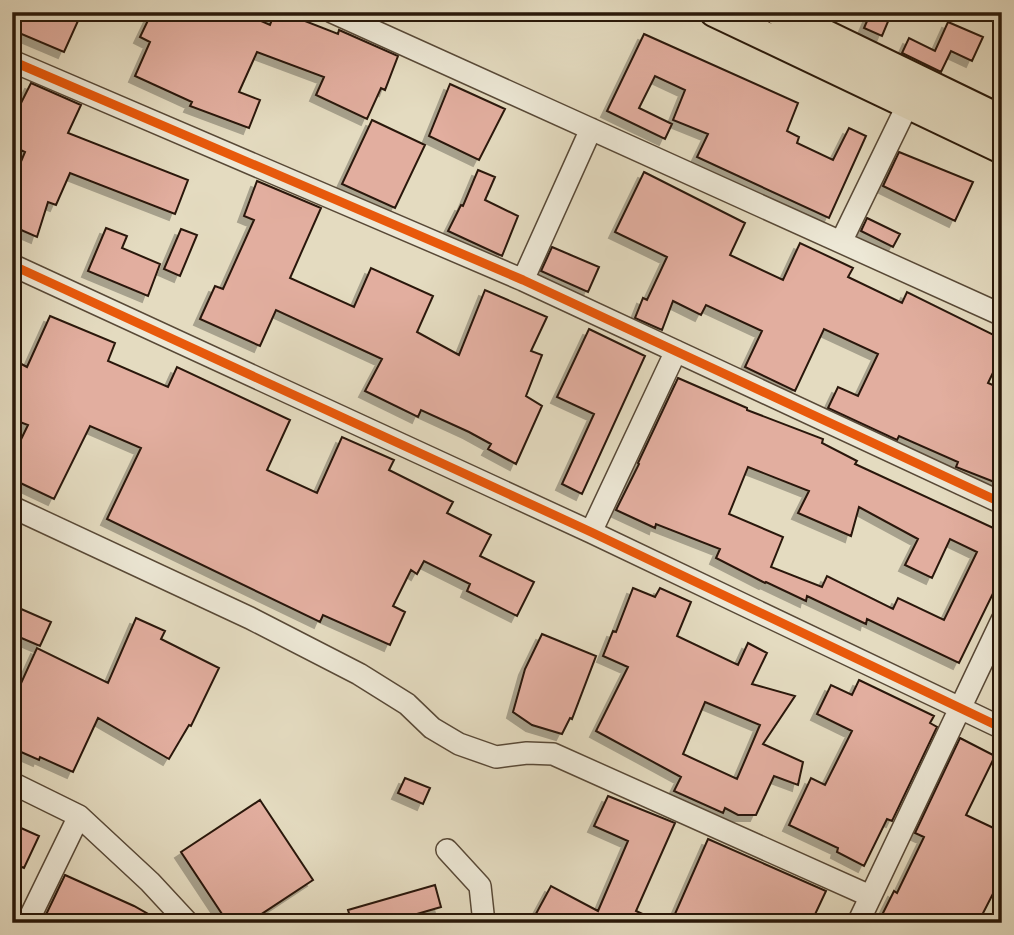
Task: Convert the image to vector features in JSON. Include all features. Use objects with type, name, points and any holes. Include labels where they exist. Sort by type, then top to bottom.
[{"type":"main road","points":[[714,12],[1002,149]]},
{"type":"main road","points":[[779,12],[1002,120]]},
{"type":"street","points":[[332,12],[1002,315]]},
{"type":"street","points":[[12,61],[523,280],[1002,503]]},
{"type":"street","points":[[841,242],[908,104]]},
{"type":"street","points":[[523,280],[591,129]]},
{"type":"street","points":[[12,265],[591,532],[1002,729]]},
{"type":"street","points":[[591,532],[676,351]]},
{"type":"street","points":[[12,507],[250,618],[359,674],[407,704],[432,728],[459,744],[496,757],[527,753],[553,754],[870,896]]},
{"type":"street","points":[[858,923],[1002,620]]},
{"type":"street","points":[[12,783],[79,816],[150,882],[188,923]]},
{"type":"street","points":[[27,923],[79,816]]},
{"type":"street","points":[[447,850],[480,886],[484,923]]},
{"type":"building","points":[[20,12],[82,12],[64,52],[12,30]]},
{"type":"building","points":[[152,12],[196,12],[214,20],[217,12],[241,12],[270,25],[275,12],[282,12],[338,34],[339,30],[398,56],[385,90],[381,88],[367,119],[316,95],[324,77],[257,52],[239,92],[260,100],[249,128],[190,106],[192,102],[135,76],[150,42],[140,37]]},
{"type":"building","points":[[871,12],[892,12],[882,36],[864,28]]},
{"type":"building","points":[[948,22],[983,37],[972,61],[951,51],[941,72],[902,53],[909,38],[935,51]]},
{"type":"building","points":[[644,34],[798,103],[787,131],[799,137],[797,143],[833,160],[849,128],[866,136],[829,218],[697,157],[708,134],[673,120],[685,90],[655,76],[639,108],[672,124],[665,139],[607,111]]},
{"type":"building","points":[[31,83],[81,105],[68,133],[188,180],[175,214],[70,173],[56,205],[48,202],[37,237],[12,226],[12,183],[25,152],[12,146],[12,121]]},
{"type":"building","points":[[450,84],[505,109],[479,160],[429,136]]},
{"type":"building","points":[[372,120],[425,145],[395,208],[342,184]]},
{"type":"building","points":[[899,152],[973,182],[955,221],[883,186]]},
{"type":"building","points":[[478,170],[495,177],[485,200],[518,216],[502,256],[448,231],[461,205],[463,206]]},
{"type":"building","points":[[644,172],[745,223],[730,255],[783,280],[800,243],[853,268],[848,277],[902,303],[907,292],[1002,339],[1002,354],[988,383],[1002,389],[1002,485],[956,467],[958,462],[899,436],[897,440],[828,408],[838,387],[858,396],[878,354],[824,329],[795,391],[745,367],[762,331],[706,305],[701,315],[673,301],[662,330],[635,318],[643,298],[647,300],[667,257],[615,232]]},
{"type":"building","points":[[257,181],[321,208],[290,278],[354,307],[371,268],[433,296],[417,332],[459,355],[485,290],[547,317],[531,351],[542,355],[526,396],[542,406],[516,464],[488,449],[491,444],[469,432],[421,410],[418,417],[365,391],[382,359],[276,310],[260,346],[200,319],[215,286],[223,289],[254,220],[244,216]]},
{"type":"building","points":[[867,218],[900,234],[893,247],[861,231]]},
{"type":"building","points":[[106,228],[127,236],[122,248],[160,264],[148,296],[88,271]]},
{"type":"building","points":[[181,229],[197,235],[180,276],[164,269]]},
{"type":"building","points":[[552,247],[599,267],[588,292],[541,271]]},
{"type":"building","points":[[50,316],[115,343],[108,361],[168,387],[177,367],[290,420],[267,470],[317,493],[342,437],[394,460],[389,470],[453,502],[447,513],[491,535],[480,556],[534,582],[517,616],[467,591],[470,584],[424,561],[417,574],[411,570],[393,606],[405,612],[390,645],[323,615],[320,622],[107,519],[141,448],[90,426],[54,499],[12,479],[12,458],[28,425],[12,419],[12,359],[27,367]]},
{"type":"building","points":[[589,329],[645,356],[582,494],[562,484],[594,414],[557,397]]},
{"type":"building","points":[[678,378],[747,410],[823,439],[822,443],[857,461],[855,464],[1002,532],[1002,575],[959,663],[867,619],[866,624],[807,596],[806,601],[765,583],[716,558],[720,549],[656,524],[655,528],[616,510]],"holes":[[[748,467],[809,491],[798,513],[851,536],[859,507],[918,539],[905,565],[932,578],[950,539],[977,552],[944,620],[898,598],[893,609],[827,576],[822,587],[771,567],[783,537],[729,514]]]},
{"type":"building","points":[[633,588],[655,597],[660,588],[691,602],[677,636],[738,665],[748,643],[767,653],[752,684],[795,696],[763,744],[803,762],[798,785],[774,776],[756,815],[738,815],[725,808],[723,813],[674,791],[681,777],[596,731],[628,667],[603,656],[613,631],[616,632]],"holes":[[[705,702],[760,725],[737,779],[683,754]]]},
{"type":"building","points":[[12,605],[51,622],[40,646],[12,634]]},
{"type":"building","points":[[136,618],[165,631],[161,639],[219,668],[191,726],[189,725],[169,759],[98,718],[73,772],[12,748],[12,703],[37,648],[108,683]]},
{"type":"building","points":[[542,634],[596,656],[572,719],[570,718],[562,734],[532,725],[513,712],[525,669]]},
{"type":"building","points":[[859,680],[934,716],[930,723],[937,727],[892,821],[887,819],[864,866],[837,852],[838,848],[789,825],[811,778],[825,785],[852,731],[817,714],[831,685],[852,695]]},
{"type":"building","points":[[960,738],[995,756],[966,815],[1002,832],[1002,876],[978,923],[878,923],[894,891],[897,893],[924,837],[915,833]]},
{"type":"building","points":[[405,778],[430,788],[423,804],[398,793]]},
{"type":"building","points":[[608,796],[675,823],[636,911],[662,923],[531,923],[551,886],[598,911],[628,841],[594,826]]},
{"type":"building","points":[[260,800],[313,880],[248,923],[228,923],[181,852]]},
{"type":"building","points":[[12,824],[39,836],[24,868],[12,863]]},
{"type":"building","points":[[708,839],[826,891],[811,923],[671,923]]},
{"type":"building","points":[[65,875],[134,906],[164,923],[42,923]]},
{"type":"building","points":[[435,885],[441,907],[386,923],[352,923],[348,910]]},
{"type":"cycle path","points":[[12,61],[523,280],[1002,503]]},
{"type":"cycle path","points":[[12,265],[591,532],[1002,728]]}]
